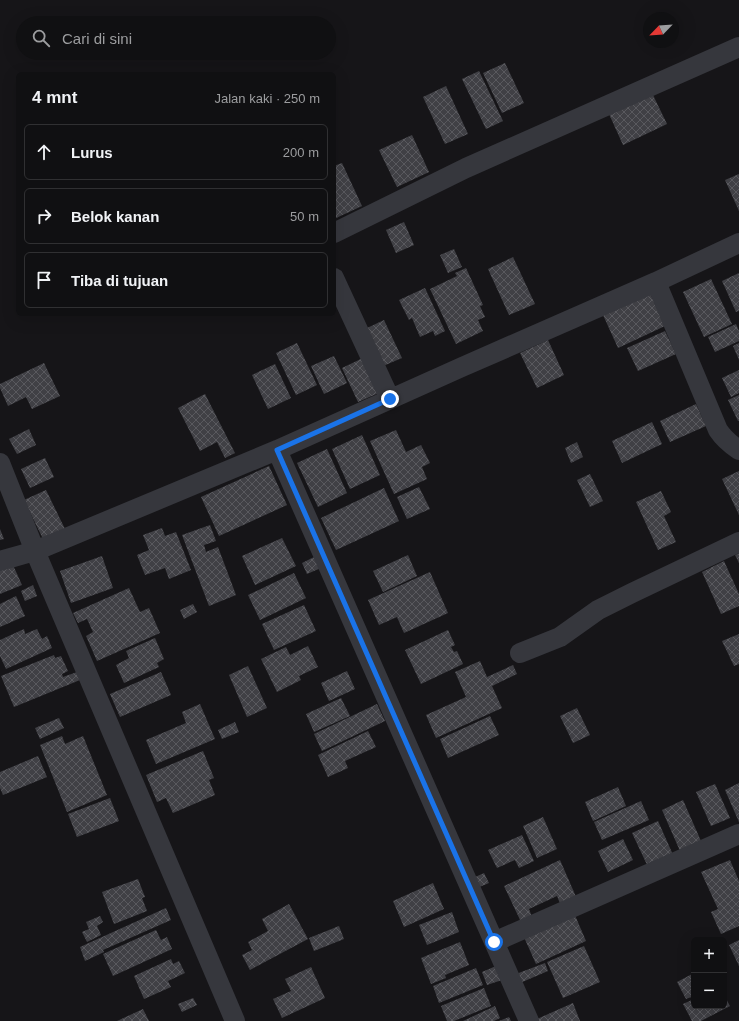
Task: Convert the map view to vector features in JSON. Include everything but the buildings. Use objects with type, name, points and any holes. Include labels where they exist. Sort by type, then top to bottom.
[{"type":"street","points":[[336,232],[466,168],[739,47]]},
{"type":"street","points":[[0,561],[35,551],[277,450],[656,282],[739,243]]},
{"type":"street","points":[[336,282],[390,399]]},
{"type":"street","points":[[656,282],[718,430],[729,443],[739,450]]},
{"type":"street","points":[[277,450],[529,1021]]},
{"type":"street","points":[[0,463],[35,551],[234,1021]]},
{"type":"street","points":[[520,654],[560,637],[598,610],[739,542]]},
{"type":"street","points":[[494,942],[739,834]]},
{"type":"route","points":[[390,399],[277,450],[494,942]]}]
